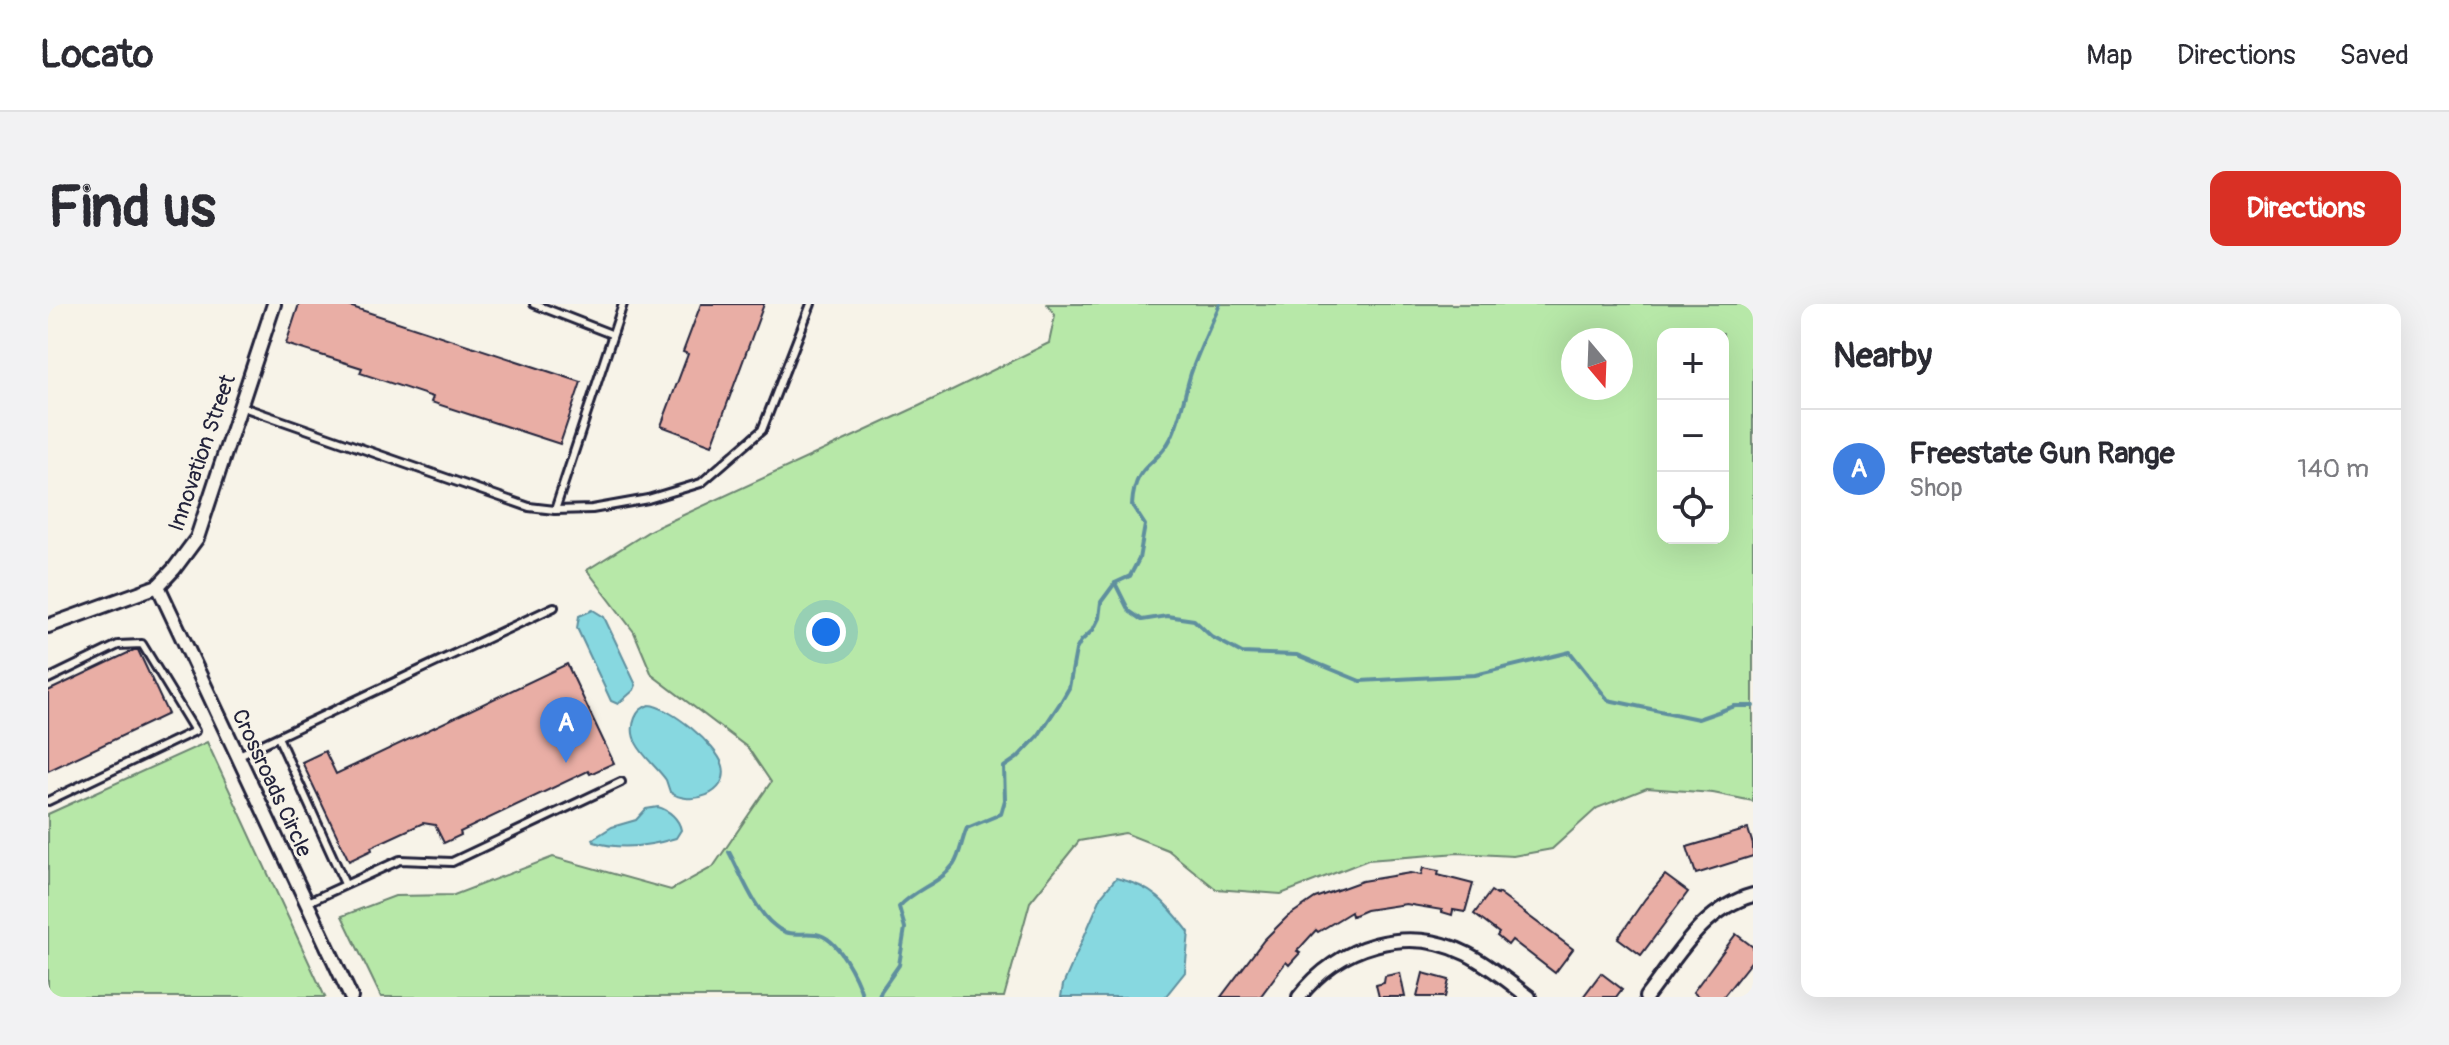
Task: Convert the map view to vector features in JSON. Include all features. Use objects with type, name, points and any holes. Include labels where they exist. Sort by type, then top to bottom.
[{"type":"street","name":"Innovation Street","points":[[48,626],[158,586],[197,538],[274,304]]},
{"type":"street","name":"Crossroads Circle","points":[[158,586],[351,997]]},
{"type":"street","points":[[1646,997],[1707,919],[1737,899],[1753,895]]},
{"type":"street","points":[[1299,997],[1320,974],[1343,957],[1362,948],[1401,940],[1436,943],[1464,953],[1529,997]]},
{"type":"lane","points":[[534,304],[611,334]]},
{"type":"lane","points":[[555,510],[623,304]]},
{"type":"lane","points":[[240,406],[529,507],[592,509],[648,499],[701,483],[762,430],[811,304]]},
{"type":"lane","points":[[237,756],[554,607]]},
{"type":"lane","points":[[48,679],[118,645],[142,644],[195,731],[48,801]]},
{"type":"lane","points":[[278,737],[345,884]]},
{"type":"lane","points":[[306,903],[400,860],[452,862],[621,782]]},
{"type":"green space","points":[[1047,304],[1753,304],[1753,801],[1713,793],[1647,788],[1597,808],[1552,849],[1513,856],[1458,853],[1368,860],[1281,894],[1216,889],[1168,850],[1125,833],[1079,841],[1030,902],[1004,997],[381,997],[342,916],[395,896],[454,895],[553,857],[671,890],[713,867],[771,782],[748,748],[652,675],[634,632],[587,570],[651,530],[1049,343],[1055,315]]},
{"type":"green space","points":[[207,742],[325,997],[48,997],[48,814]]},
{"type":"water","points":[[593,610],[604,617],[636,685],[618,704],[611,701],[577,628],[579,616]]},
{"type":"water","points":[[649,705],[680,719],[719,757],[724,776],[715,790],[697,798],[670,792],[666,780],[642,752],[634,736],[636,716]]},
{"type":"water","points":[[658,807],[678,822],[681,830],[676,838],[635,846],[594,842],[593,839],[612,827],[636,820],[646,809]]},
{"type":"water","points":[[1116,878],[1150,891],[1189,932],[1185,972],[1165,997],[1061,997],[1063,985],[1102,895]]},
{"type":"building","points":[[299,304],[343,304],[581,382],[560,444],[431,402],[433,397],[360,373],[362,368],[286,344]]},
{"type":"building","points":[[701,304],[764,304],[712,445],[661,426],[688,354],[683,352]]},
{"type":"building","points":[[138,650],[168,714],[48,771],[48,691]]},
{"type":"building","points":[[567,664],[614,763],[590,774],[588,771],[460,832],[461,835],[444,843],[435,825],[423,823],[371,847],[372,850],[349,861],[302,762],[325,751],[336,774]]},
{"type":"building","points":[[1748,829],[1753,856],[1696,874],[1687,847]]},
{"type":"building","points":[[1423,868],[1473,884],[1465,912],[1453,910],[1452,915],[1442,910],[1406,904],[1366,910],[1352,916],[1351,912],[1318,932],[1316,930],[1289,965],[1286,962],[1260,997],[1221,997],[1264,940],[1287,917],[1315,898],[1362,881],[1410,873],[1421,875]]},
{"type":"building","points":[[1665,875],[1688,892],[1641,955],[1618,938]]},
{"type":"building","points":[[1491,891],[1498,893],[1573,949],[1555,973],[1512,940],[1508,945],[1497,936],[1499,933],[1474,914]]},
{"type":"building","points":[[1736,934],[1753,947],[1753,959],[1723,997],[1699,997],[1693,992]]},
{"type":"building","points":[[1400,973],[1405,997],[1379,997],[1376,985],[1384,983],[1385,976]]},
{"type":"building","points":[[1423,973],[1449,980],[1445,997],[1417,997]]},
{"type":"building","points":[[1601,973],[1622,989],[1616,997],[1583,997]]},
{"type":"waterway","points":[[879,997],[899,965],[905,928],[899,907],[948,871],[956,860],[967,828],[1001,814],[1005,800],[1004,767],[1038,736],[1062,700],[1069,688],[1076,650],[1093,630],[1099,618],[1101,602],[1115,583],[1130,576],[1139,559],[1145,525],[1132,505],[1137,480],[1171,438],[1194,364],[1220,304]]},
{"type":"waterway","points":[[1115,583],[1129,611],[1142,620],[1167,616],[1194,620],[1212,637],[1242,653],[1297,655],[1360,681],[1475,675],[1570,652],[1608,700],[1698,719],[1735,706],[1753,706]]},
{"type":"waterway","points":[[729,852],[755,902],[768,919],[785,932],[816,934],[832,942],[851,970],[863,997]]},
{"type":"place","name":"Freestate Gun Range","points":[[566,763]]}]
